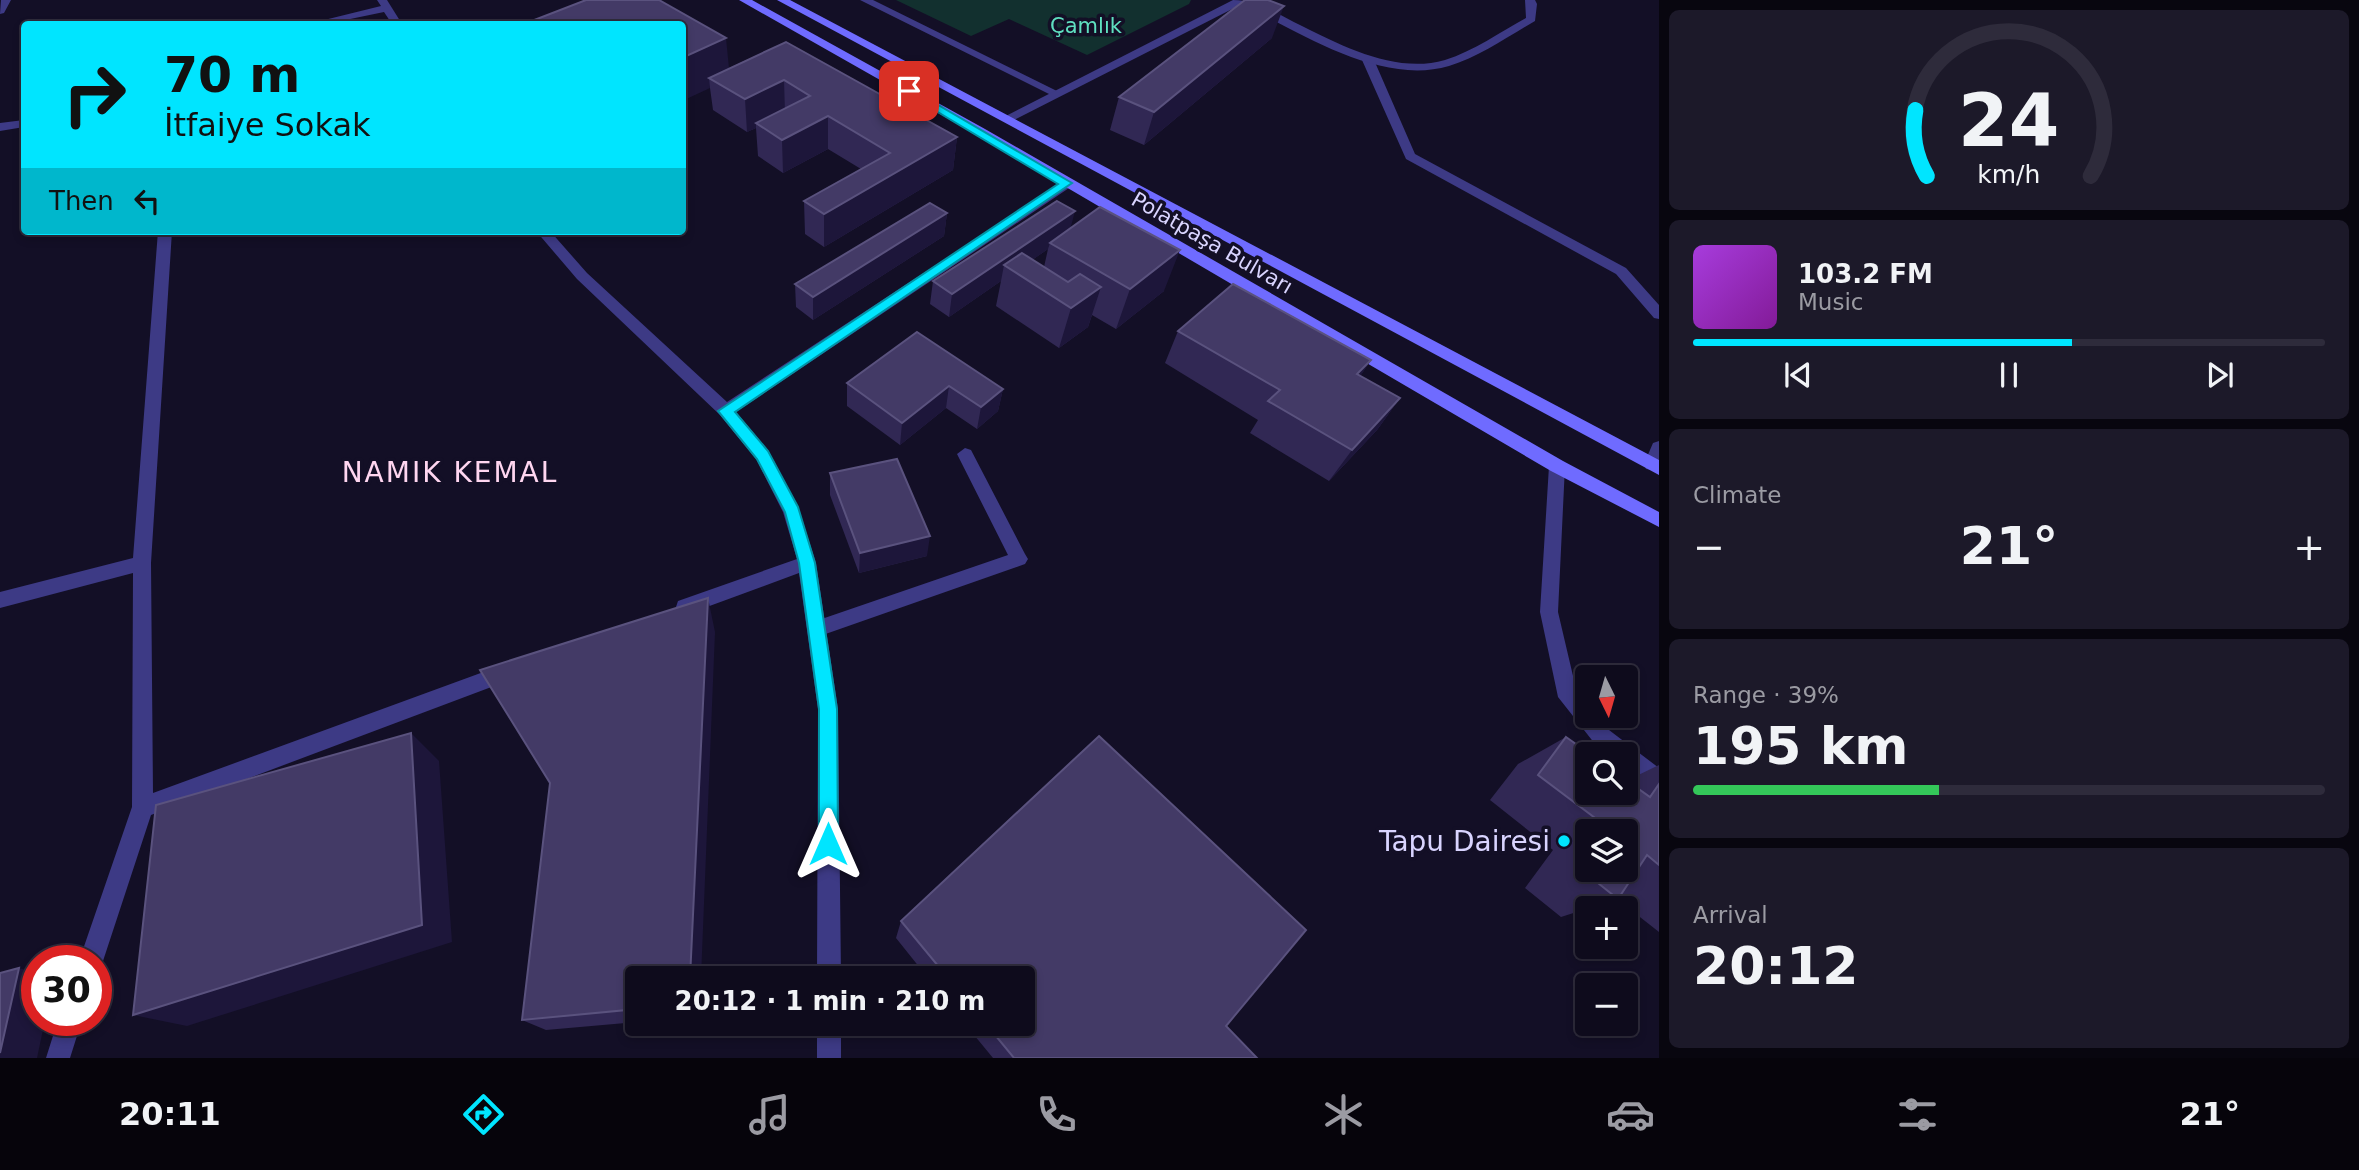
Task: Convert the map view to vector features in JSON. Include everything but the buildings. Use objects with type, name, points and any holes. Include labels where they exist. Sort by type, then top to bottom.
[{"type":"main road","name":"Polatpaşa Bulvarı","points":[[744,0],[838,50],[1558,467],[1659,520]]},
{"type":"main road","name":"Polatpaşa Bulvarı","points":[[782,0],[1655,466]]},
{"type":"street","points":[[0,10],[6,0]]},
{"type":"street","points":[[865,0],[1055,93]]},
{"type":"street","points":[[1006,119],[1241,0],[1368,60],[1399,67],[1445,64],[1531,19],[1530,0]]},
{"type":"street","points":[[324,21],[385,4],[395,21]]},
{"type":"street","points":[[1368,60],[1409,156],[1621,271],[1659,314]]},
{"type":"street","points":[[0,127],[21,124]]},
{"type":"street","points":[[726,411],[1066,183]]},
{"type":"street","points":[[96,945],[143,807],[142,563],[164,235]]},
{"type":"street","points":[[546,235],[582,276],[726,411],[762,455],[792,512],[807,563],[828,709],[829,966]]},
{"type":"street","points":[[1655,466],[1659,447]]},
{"type":"street","points":[[817,629],[1019,559],[965,454]]},
{"type":"street","points":[[1558,467],[1549,612],[1568,697],[1608,742]]},
{"type":"street","points":[[0,600],[142,563]]},
{"type":"street","points":[[663,615],[807,563]]},
{"type":"street","points":[[143,807],[533,663]]},
{"type":"street","points":[[1638,765],[1659,781]]},
{"type":"street","points":[[58,1058],[65,1036]]},
{"type":"street","points":[[829,1036],[829,1058]]},
{"type":"green space","name":"Çamlık","points":[[896,0],[1191,0],[1189,4],[1087,55],[1009,19],[971,36]]},
{"type":"place","name":"Tapu Dairesi","points":[[1564,841]]},
{"type":"district","name":"NAMIK KEMAL","points":[[450,472]]},
{"type":"route","points":[[828,844],[828,709],[807,563],[792,512],[762,455],[726,411],[1066,183],[909,91]]}]
